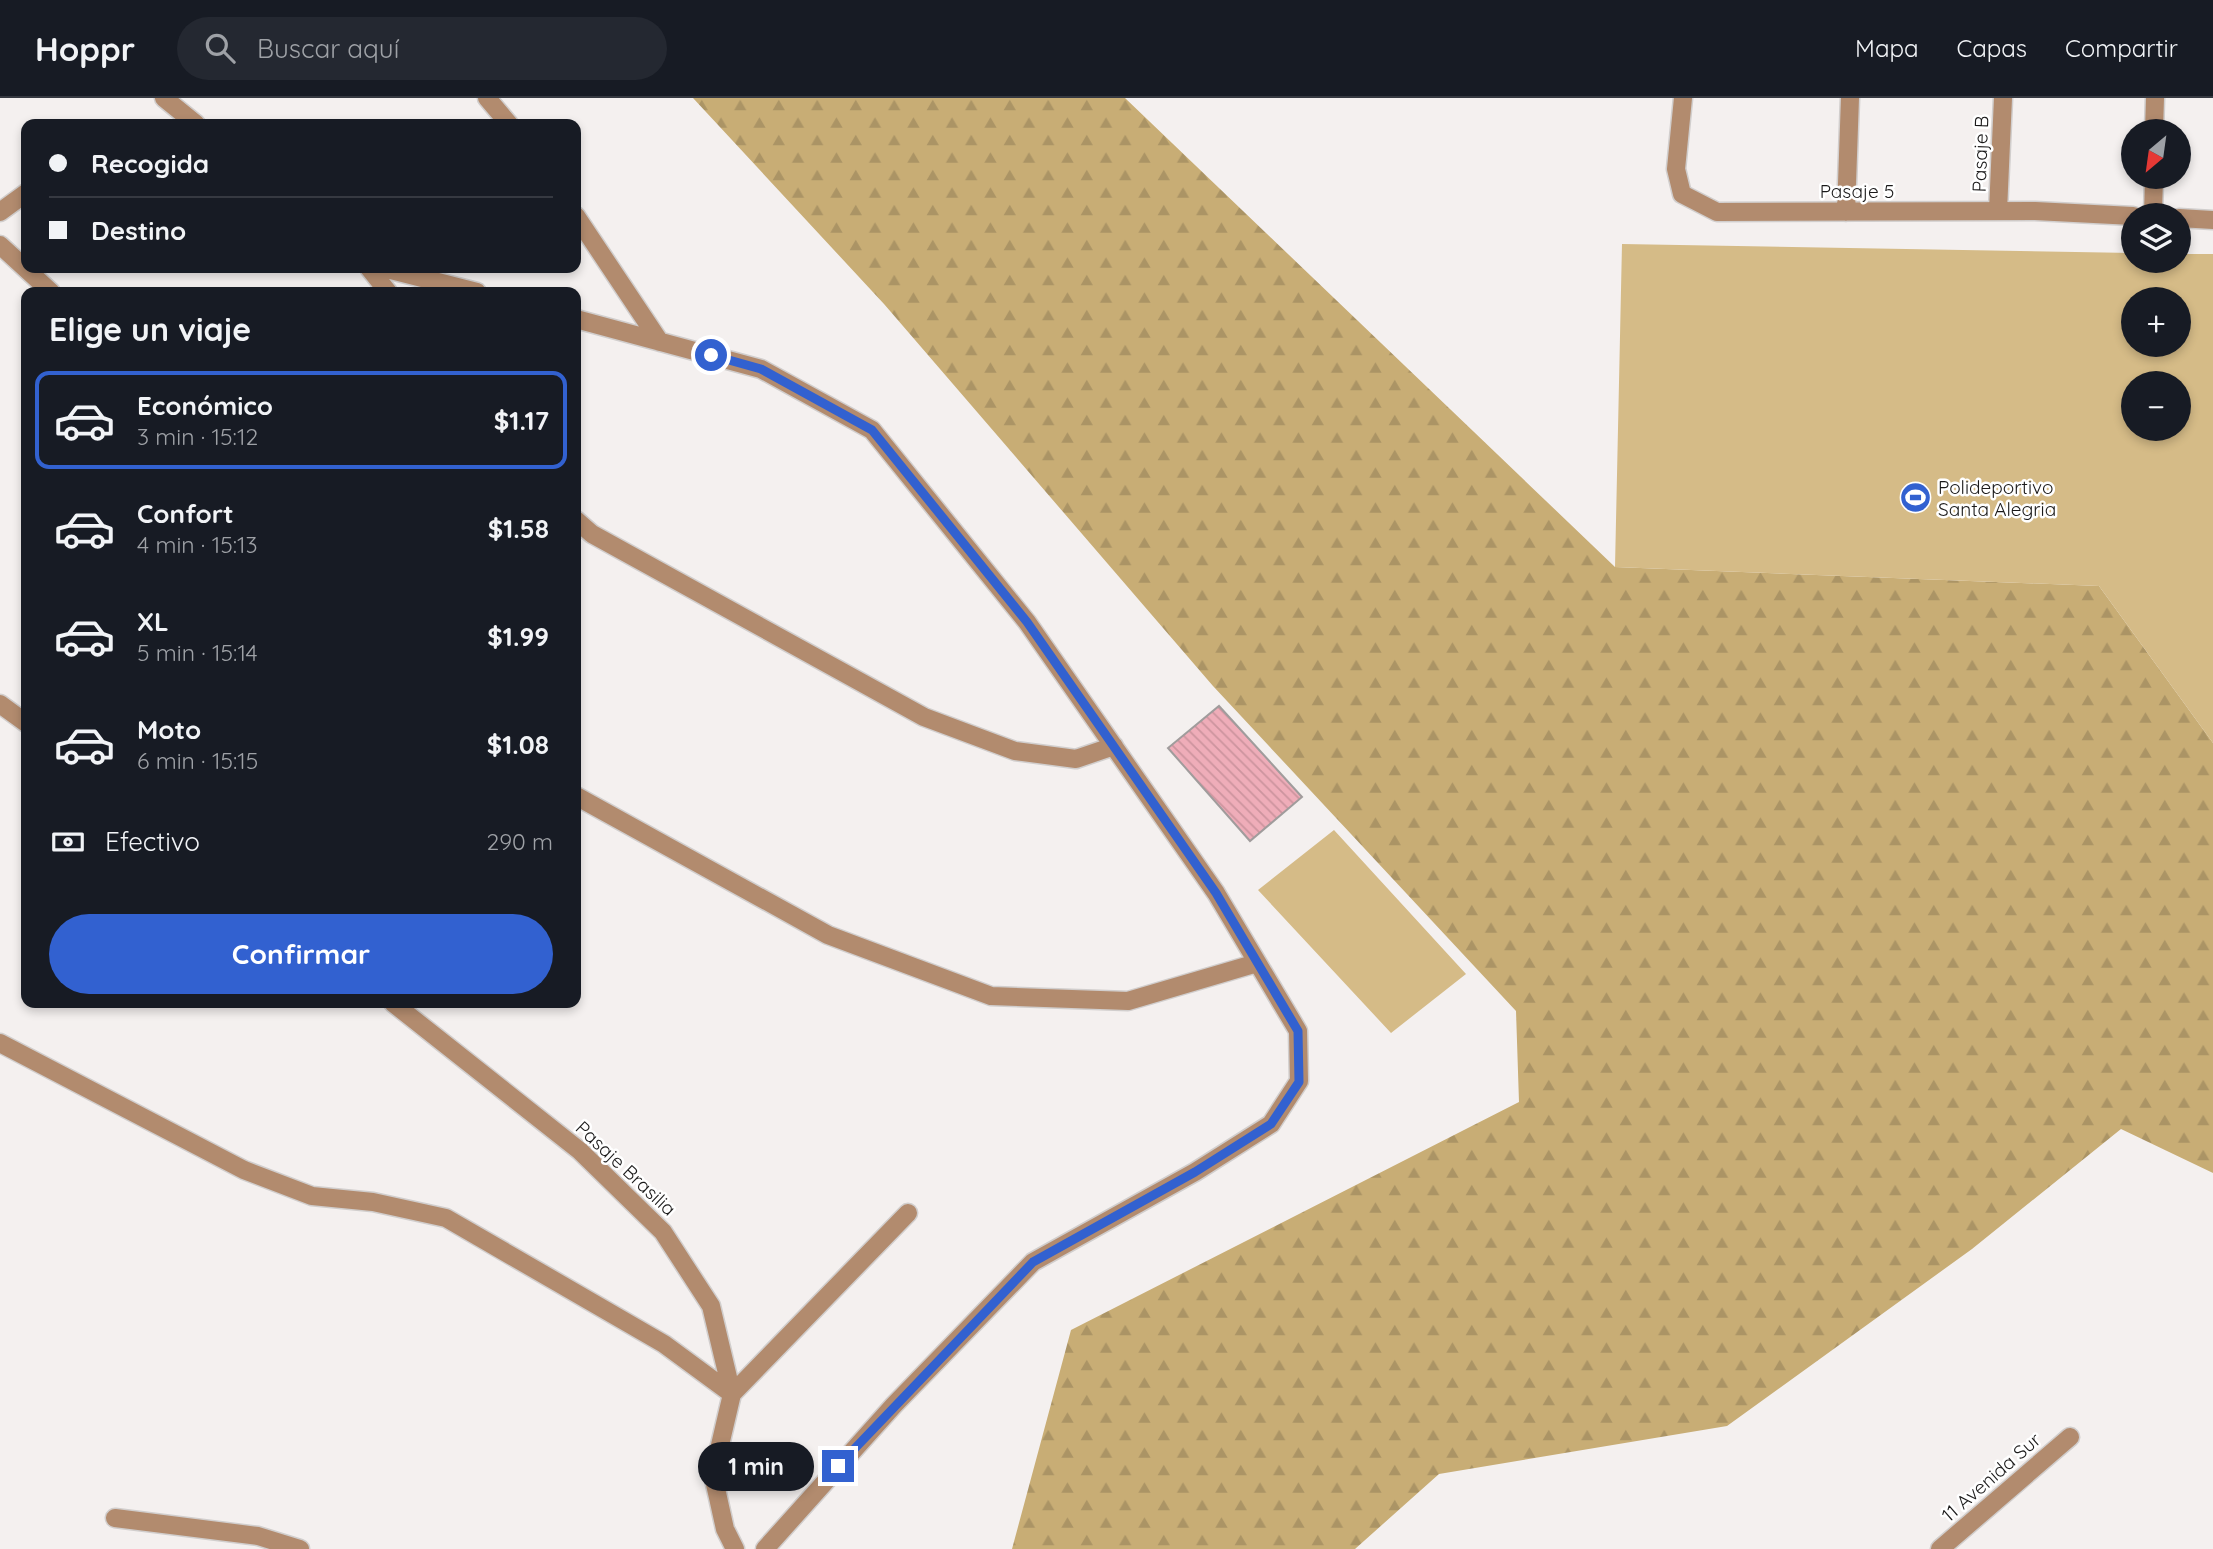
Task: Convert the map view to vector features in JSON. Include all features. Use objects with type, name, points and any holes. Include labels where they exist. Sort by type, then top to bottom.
[{"type":"street","points":[[164,98],[190,119]]},
{"type":"street","points":[[487,98],[505,119]]},
{"type":"street","name":"Pasaje 5","points":[[1683,98],[1676,169],[1682,194],[1717,212],[1998,211],[2121,216]]},
{"type":"street","points":[[1846,212],[1850,98]]},
{"type":"street","name":"Pasaje B","points":[[1998,211],[2003,98]]},
{"type":"street","points":[[2154,119],[2155,98]]},
{"type":"street","points":[[0,212],[21,197]]},
{"type":"street","points":[[2191,219],[2213,220]]},
{"type":"street","points":[[581,224],[660,342]]},
{"type":"street","points":[[0,245],[21,264]]},
{"type":"street","points":[[30,273],[46,287]]},
{"type":"street","points":[[373,273],[384,287]]},
{"type":"street","points":[[403,273],[457,287]]},
{"type":"street","points":[[581,320],[761,369],[872,430],[1027,622],[1216,893],[1298,1031],[1299,1082],[1271,1124],[1195,1172],[1033,1262],[894,1405],[765,1549]]},
{"type":"street","points":[[581,524],[592,534],[924,717],[1014,751],[1076,759],[1114,746]]},
{"type":"street","points":[[0,704],[21,719]]},
{"type":"street","points":[[581,799],[828,935],[991,996],[1128,1001],[1257,963]]},
{"type":"street","name":"Pasaje Brasilia","points":[[399,1008],[580,1151],[663,1232],[711,1306],[732,1394],[713,1475],[725,1529],[735,1549]]},
{"type":"street","points":[[0,1043],[244,1171],[312,1196],[373,1202],[446,1218],[664,1344],[732,1394],[908,1213]]},
{"type":"street","name":"11 Avenida Sur","points":[[1941,1549],[2070,1437]]},
{"type":"street","points":[[115,1517],[258,1536],[300,1549]]},
{"type":"green space","points":[[693,98],[1125,98],[1615,567],[2099,586],[2213,743],[2213,1173],[2121,1129],[1972,1249],[1727,1426],[1439,1474],[1355,1549],[1012,1549],[1071,1330],[1519,1102],[1516,1011],[1213,686],[884,304]]},
{"type":"shaded area","name":"Polideportivo Santa Alegria","points":[[1622,244],[2121,253],[2121,273],[2191,273],[2191,254],[2213,254],[2213,743],[2099,586],[1615,567]]},
{"type":"shaded area","points":[[1334,830],[1466,974],[1391,1033],[1258,890]]},
{"type":"building","points":[[1219,706],[1302,797],[1250,841],[1168,748]]},
{"type":"place","name":"Polideportivo Santa Alegria","points":[[1915,498]]},
{"type":"route","points":[[711,355],[761,369],[872,430],[1027,622],[1216,893],[1298,1031],[1299,1082],[1271,1124],[1195,1172],[1033,1262],[838,1466]]}]
